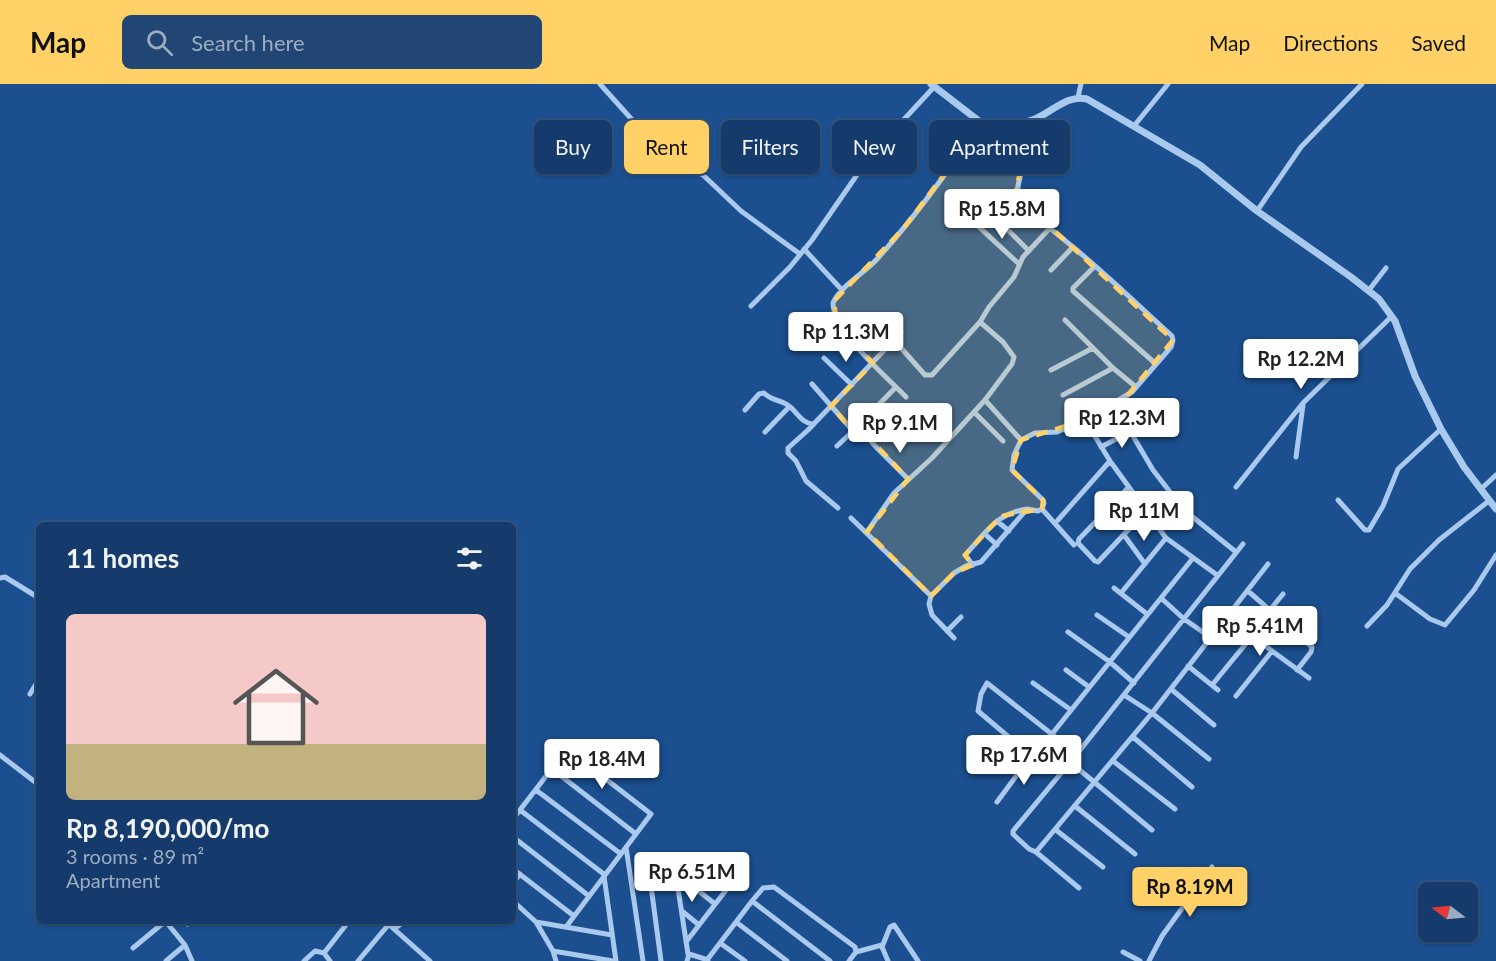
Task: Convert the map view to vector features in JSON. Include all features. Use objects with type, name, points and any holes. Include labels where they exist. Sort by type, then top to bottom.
[{"type":"street","points":[[600,84],[653,143],[679,164],[703,175],[741,211],[802,252],[842,290]]},
{"type":"street","points":[[1078,97],[1081,84]]},
{"type":"street","points":[[1134,126],[1168,84]]},
{"type":"street","points":[[1257,211],[1301,147],[1362,84]]},
{"type":"street","points":[[751,306],[802,252],[870,156],[933,85],[977,120]]},
{"type":"street","points":[[1029,120],[1078,97],[1093,102],[1200,165],[1257,211],[1369,290],[1384,304],[1392,316],[1415,376],[1441,429],[1464,467],[1496,508]]},
{"type":"street","points":[[906,397],[849,339],[836,317],[833,303],[842,290],[870,267],[947,174]]},
{"type":"street","points":[[1022,174],[1017,191],[1020,199],[1172,336],[1173,340],[1171,346],[1156,364],[1122,399],[1085,420],[1057,432],[1035,433],[1021,440],[1014,455],[1012,470],[1043,500],[1042,509]]},
{"type":"street","points":[[952,202],[1019,264]]},
{"type":"street","points":[[991,213],[1029,251]]},
{"type":"street","points":[[876,324],[924,373],[930,376],[981,322],[989,307],[1014,277],[1019,264],[1050,228]]},
{"type":"street","points":[[1051,270],[1074,247]]},
{"type":"street","points":[[1095,266],[1072,288],[1073,291],[1156,364]]},
{"type":"street","points":[[1369,290],[1386,268]]},
{"type":"street","points":[[1236,487],[1304,403],[1392,316]]},
{"type":"street","points":[[1065,320],[1113,368],[1136,387]]},
{"type":"street","points":[[867,532],[888,500],[932,458],[985,400],[1012,364],[1014,357],[1003,342],[981,322]]},
{"type":"street","points":[[838,508],[806,481],[796,461],[788,453],[788,448],[852,385],[901,331]]},
{"type":"street","points":[[1051,370],[1093,348]]},
{"type":"street","points":[[824,358],[852,385]]},
{"type":"street","points":[[1063,395],[1113,368]]},
{"type":"street","points":[[812,384],[831,406],[909,479]]},
{"type":"street","points":[[837,446],[896,387]]},
{"type":"street","points":[[745,410],[759,394],[764,393],[770,399],[786,404],[803,420],[813,424]]},
{"type":"street","points":[[985,400],[1021,440]]},
{"type":"street","points":[[1296,458],[1304,403]]},
{"type":"street","points":[[765,432],[789,407]]},
{"type":"street","points":[[974,412],[1003,441]]},
{"type":"street","points":[[1085,420],[1110,461],[1166,538],[1217,574]]},
{"type":"street","points":[[1338,500],[1365,530],[1369,530],[1383,506],[1398,469],[1441,429]]},
{"type":"street","points":[[1101,447],[1131,431],[1153,470],[1173,497],[1199,524],[1236,552]]},
{"type":"street","points":[[1058,520],[1110,461]]},
{"type":"street","points":[[1481,489],[1496,475]]},
{"type":"street","points":[[1129,487],[1078,542],[1097,562],[1148,513],[1173,497]]},
{"type":"street","points":[[1367,626],[1387,605],[1405,575],[1421,557],[1490,500]]},
{"type":"street","points":[[973,565],[965,555],[997,521],[1008,514],[1027,509],[1038,511],[1042,509]]},
{"type":"street","points":[[954,638],[930,611],[931,596],[954,573],[966,566],[981,562],[1027,509]]},
{"type":"street","points":[[1042,509],[1074,545]]},
{"type":"street","points":[[851,518],[931,596]]},
{"type":"street","points":[[997,521],[1009,531]]},
{"type":"street","points":[[985,534],[997,545]]},
{"type":"street","points":[[1124,535],[1145,564]]},
{"type":"street","points":[[1121,593],[1166,538]]},
{"type":"street","points":[[1079,888],[1036,852],[1029,849],[1013,834],[1013,831],[1134,683],[1217,574],[1243,544]]},
{"type":"street","points":[[1395,593],[1430,619],[1445,625],[1474,590],[1496,555]]},
{"type":"street","points":[[998,802],[1031,756],[1052,734],[1193,558]]},
{"type":"street","points":[[1036,852],[1152,713],[1268,564]]},
{"type":"street","points":[[0,578],[5,577],[36,596]]},
{"type":"street","points":[[1114,588],[1147,614]]},
{"type":"street","points":[[1248,591],[1312,647],[1311,652],[1297,670]]},
{"type":"street","points":[[1270,610],[1283,594]]},
{"type":"street","points":[[1161,598],[1210,638]]},
{"type":"street","points":[[1097,615],[1129,637]]},
{"type":"street","points":[[1228,615],[1309,678]]},
{"type":"street","points":[[947,632],[961,617]]},
{"type":"street","points":[[1068,632],[1110,662],[1134,683]]},
{"type":"street","points":[[1212,685],[1253,635]]},
{"type":"street","points":[[1236,696],[1272,651]]},
{"type":"street","points":[[1188,666],[1218,690]]},
{"type":"street","points":[[1066,670],[1089,687]]},
{"type":"street","points":[[1031,756],[978,711],[981,694],[987,683],[1077,754]]},
{"type":"street","points":[[1033,683],[1071,710]]},
{"type":"street","points":[[30,694],[36,684]]},
{"type":"street","points":[[1171,689],[1214,725]]},
{"type":"street","points":[[1124,695],[1152,713],[1209,759]]},
{"type":"street","points":[[1132,737],[1192,787]]},
{"type":"street","points":[[516,815],[567,749],[651,814],[566,927]]},
{"type":"street","points":[[0,755],[36,783]]},
{"type":"street","points":[[1113,760],[1175,809]]},
{"type":"street","points":[[1070,762],[1152,830]]},
{"type":"street","points":[[552,769],[636,834]]},
{"type":"street","points":[[536,790],[621,854]]},
{"type":"street","points":[[1075,806],[1135,854]]},
{"type":"street","points":[[520,810],[604,876],[615,961],[553,951]]},
{"type":"street","points":[[1056,830],[1103,867]]},
{"type":"street","points":[[516,839],[589,896]]},
{"type":"street","points":[[626,847],[643,961]]},
{"type":"street","points":[[648,856],[661,961]]},
{"type":"street","points":[[673,856],[688,954],[687,961]]},
{"type":"street","points":[[706,865],[731,884]]},
{"type":"street","points":[[1149,961],[1162,936],[1212,867]]},
{"type":"street","points":[[516,871],[574,916]]},
{"type":"street","points":[[686,942],[740,872]]},
{"type":"street","points":[[676,873],[715,904]]},
{"type":"street","points":[[516,879],[520,874]]},
{"type":"street","points":[[688,954],[708,961],[763,888],[774,887],[855,947],[856,952]]},
{"type":"street","points":[[752,901],[830,961]]},
{"type":"street","points":[[516,904],[536,922],[553,951],[556,961]]},
{"type":"street","points":[[681,911],[699,925]]},
{"type":"street","points":[[536,922],[612,935]]},
{"type":"street","points":[[736,922],[787,961]]},
{"type":"street","points":[[133,948],[163,924]]},
{"type":"street","points":[[169,924],[185,945],[192,961]]},
{"type":"street","points":[[324,953],[347,924]]},
{"type":"street","points":[[358,961],[389,925],[430,961]]},
{"type":"street","points":[[888,961],[882,951],[882,945],[890,927],[894,925],[918,961]]},
{"type":"street","points":[[720,943],[745,961]]},
{"type":"street","points":[[166,961],[185,945]]},
{"type":"street","points":[[849,961],[856,952],[882,945]]},
{"type":"street","points":[[304,961],[315,951],[324,953],[330,961]]},
{"type":"street","points":[[1123,952],[1140,961]]},
{"type":"highlighted area","points":[[982,124],[1021,166],[1016,192],[1020,199],[1173,340],[1128,395],[1085,420],[1021,440],[1012,470],[1043,500],[1042,509],[1001,516],[965,555],[973,565],[954,573],[931,596],[867,532],[908,479],[858,426],[853,431],[831,406],[873,363],[846,335],[836,317],[834,301],[903,229]]}]
